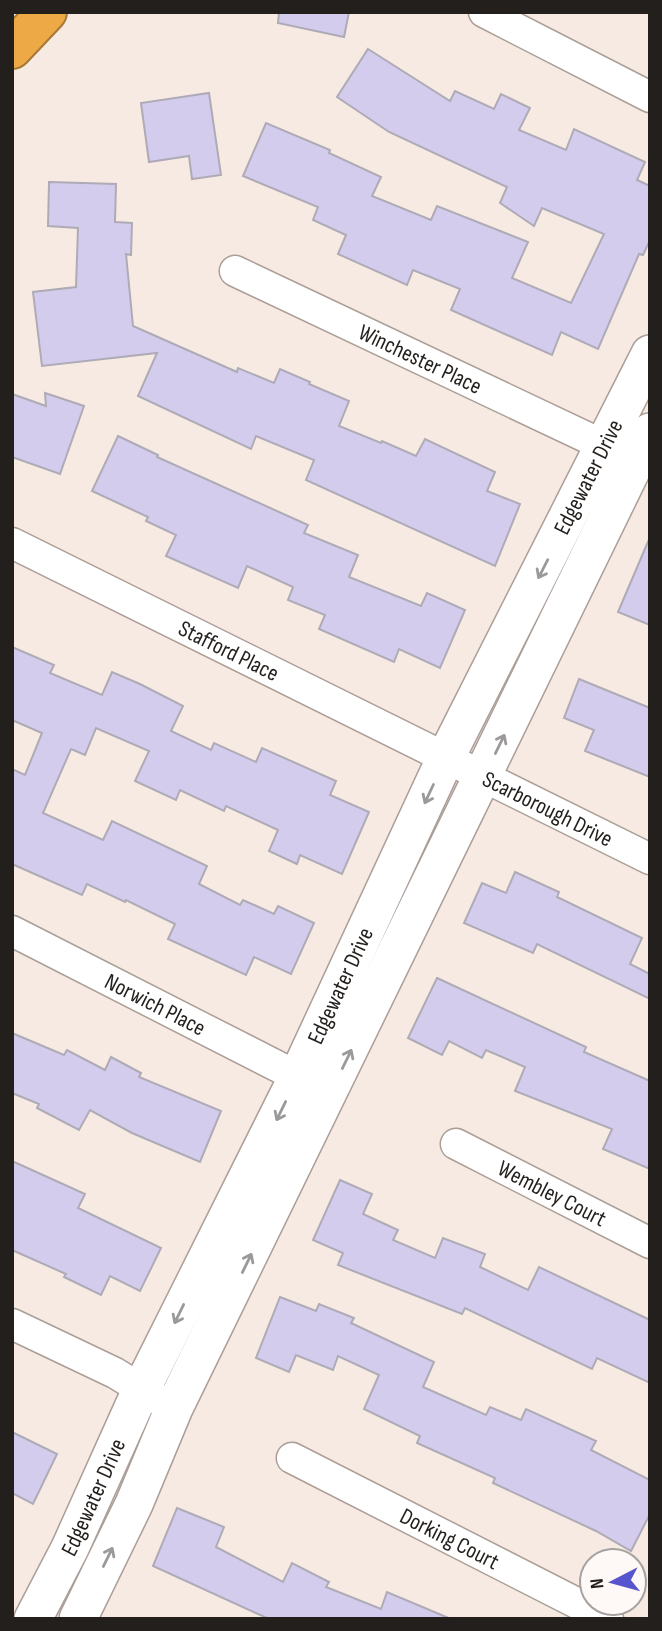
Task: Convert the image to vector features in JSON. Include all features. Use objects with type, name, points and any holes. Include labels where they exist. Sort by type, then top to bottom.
[{"type":"highway","points":[[12,48],[47,12]]},
{"type":"street","points":[[484,12],[650,97]]},
{"type":"street","name":"Winchester Place","points":[[235,271],[635,452]]},
{"type":"street","name":"Edgewater Drive","points":[[78,1619],[134,1504],[174,1408],[483,779],[635,452],[650,354]]},
{"type":"street","name":"Edgewater Drive","points":[[33,1619],[70,1548],[141,1390],[298,1076],[446,757],[635,452]]},
{"type":"street","name":"Stafford Place","points":[[12,543],[446,757]]},
{"type":"street","name":"Scarborough Drive","points":[[446,757],[483,779],[650,859]]},
{"type":"street","name":"Norwich Place","points":[[12,932],[330,1093]]},
{"type":"street","name":"Wembley Court","points":[[456,1144],[650,1242]]},
{"type":"street","points":[[12,1324],[115,1374],[174,1408]]},
{"type":"street","name":"Dorking Court","points":[[292,1458],[608,1619]]},
{"type":"building","points":[[279,12],[349,12],[344,37],[278,23]]},
{"type":"building","points":[[368,49],[450,101],[455,91],[494,109],[501,94],[530,108],[519,130],[566,150],[574,129],[645,162],[637,180],[650,186],[650,240],[643,255],[639,254],[598,349],[561,332],[552,355],[451,310],[460,289],[413,270],[407,285],[338,254],[346,235],[313,220],[318,207],[243,176],[266,123],[330,150],[329,153],[381,177],[372,196],[431,220],[437,206],[528,242],[512,278],[571,303],[604,234],[542,208],[534,226],[500,203],[507,187],[389,132],[337,97]]},
{"type":"building","points":[[209,93],[221,175],[192,179],[189,156],[149,162],[141,103]]},
{"type":"building","points":[[49,182],[116,184],[115,222],[132,223],[131,255],[126,254],[133,326],[237,372],[238,368],[274,383],[280,369],[310,382],[309,384],[349,401],[339,426],[381,443],[382,441],[416,456],[425,439],[495,472],[487,491],[520,504],[495,566],[306,480],[314,460],[256,436],[251,449],[138,396],[157,353],[42,366],[33,292],[76,287],[78,228],[48,226]]},
{"type":"building","points":[[45,393],[84,406],[60,474],[12,457],[12,394],[46,406]]},
{"type":"building","points":[[118,436],[158,455],[157,457],[308,525],[304,533],[358,555],[349,577],[421,606],[427,593],[465,610],[440,668],[399,649],[394,662],[319,629],[325,615],[288,600],[293,587],[247,566],[238,588],[166,556],[176,535],[146,521],[148,517],[92,491]]},
{"type":"building","points":[[650,537],[650,625],[618,612]]},
{"type":"building","points":[[12,647],[54,665],[50,673],[102,695],[112,672],[140,684],[183,706],[171,731],[211,750],[214,743],[256,762],[262,748],[336,781],[330,795],[369,812],[342,874],[300,855],[297,864],[269,851],[278,830],[226,806],[224,811],[180,790],[176,800],[135,781],[149,751],[96,728],[85,755],[71,749],[43,813],[103,840],[112,821],[207,866],[199,884],[240,905],[243,900],[274,914],[278,906],[314,923],[291,974],[254,957],[246,975],[168,939],[175,924],[126,900],[125,902],[87,884],[82,895],[12,864],[12,769],[25,775],[42,733],[12,720]]},
{"type":"building","points":[[579,679],[650,708],[650,777],[585,751],[594,730],[564,718]]},
{"type":"building","points":[[515,872],[559,892],[557,897],[642,938],[630,964],[650,974],[650,999],[537,944],[533,953],[464,923],[482,883],[506,893]]},
{"type":"building","points":[[437,978],[586,1047],[584,1052],[650,1081],[650,1169],[603,1149],[612,1129],[515,1091],[525,1067],[486,1050],[482,1058],[449,1041],[442,1055],[408,1038]]},
{"type":"building","points":[[12,1033],[64,1055],[67,1050],[105,1070],[111,1057],[141,1073],[139,1077],[221,1111],[200,1162],[132,1133],[90,1110],[79,1130],[37,1108],[39,1104],[12,1093]]},
{"type":"building","points":[[12,1161],[85,1194],[78,1208],[161,1248],[140,1291],[110,1276],[101,1295],[64,1277],[66,1274],[12,1250]]},
{"type":"building","points":[[340,1180],[372,1194],[363,1214],[398,1230],[393,1240],[435,1258],[443,1238],[485,1254],[480,1267],[528,1290],[539,1267],[650,1320],[650,1383],[597,1358],[592,1369],[465,1308],[462,1314],[338,1265],[343,1253],[313,1240]]},
{"type":"building","points":[[280,1297],[316,1311],[319,1304],[354,1318],[351,1323],[434,1362],[423,1387],[486,1415],[490,1407],[521,1420],[526,1409],[596,1441],[591,1450],[650,1480],[650,1514],[633,1547],[624,1547],[493,1483],[495,1478],[417,1443],[420,1436],[364,1409],[379,1375],[338,1356],[333,1370],[296,1355],[289,1372],[256,1358]]},
{"type":"building","points":[[12,1432],[57,1454],[33,1504],[12,1493]]},
{"type":"building","points":[[177,1508],[224,1527],[216,1547],[283,1582],[292,1563],[329,1582],[326,1587],[381,1609],[387,1592],[451,1619],[269,1619],[153,1566]]}]
